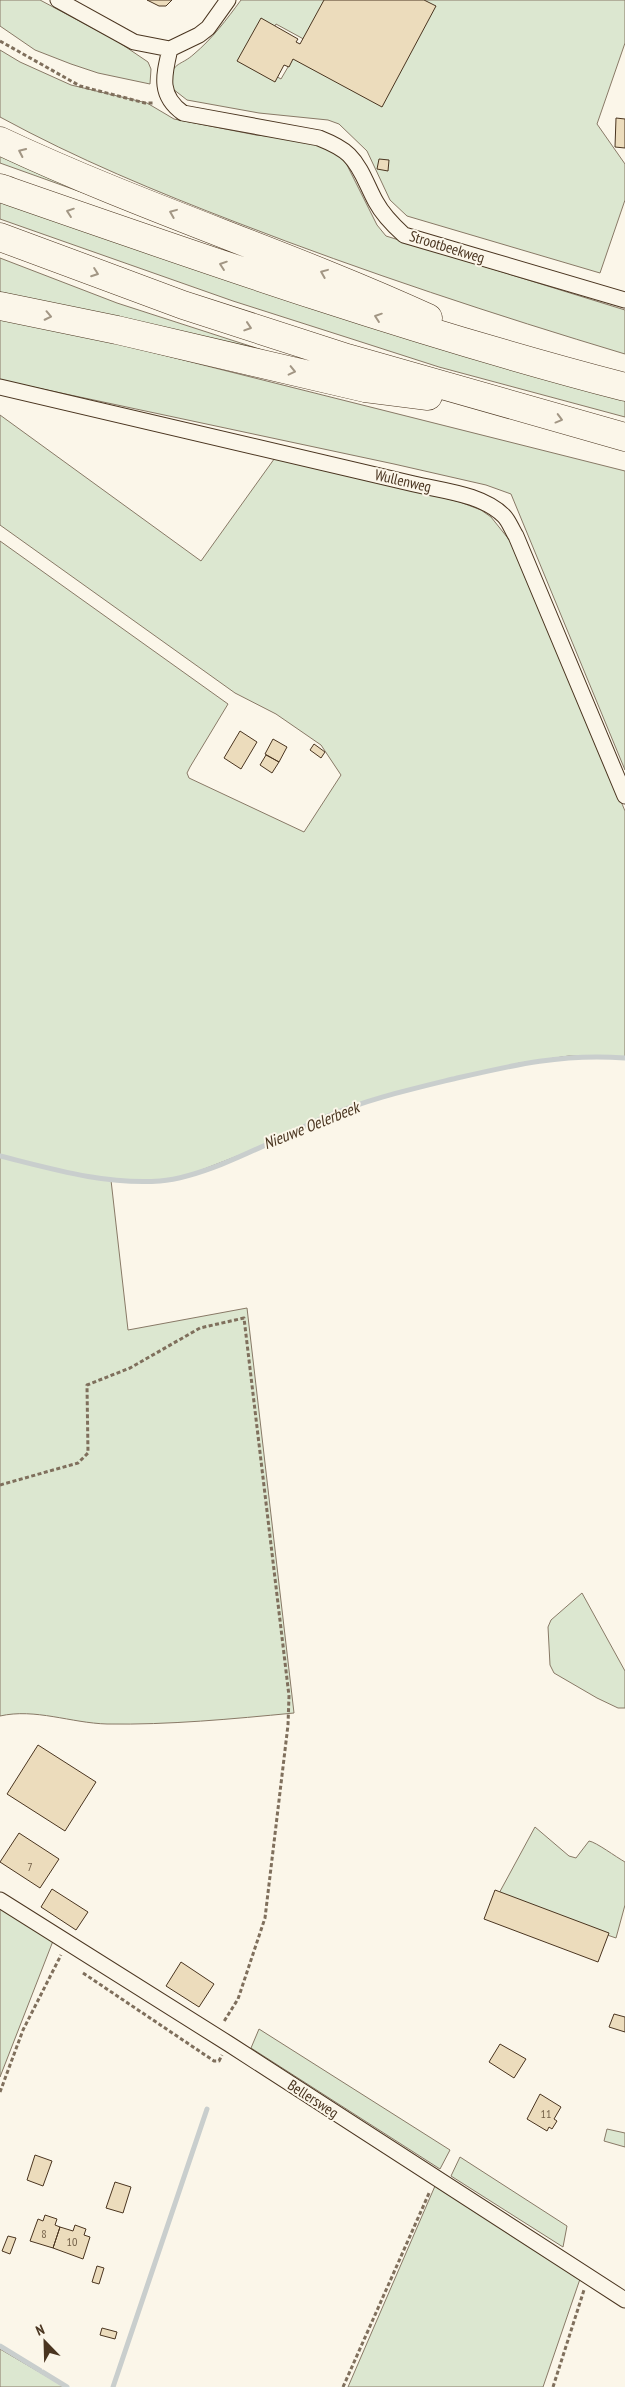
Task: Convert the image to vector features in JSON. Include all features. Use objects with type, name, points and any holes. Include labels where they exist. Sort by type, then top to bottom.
[{"type":"highway","points":[[0,141],[132,197],[369,291],[523,360]]},
{"type":"highway","points":[[0,188],[389,321],[625,387]]},
{"type":"highway","points":[[0,237],[182,306],[512,407],[625,437]]},
{"type":"highway","points":[[0,306],[365,388],[512,407]]},
{"type":"street","points":[[58,0],[134,42],[170,49],[199,35],[208,28],[228,0]]},
{"type":"street","points":[[170,49],[164,73],[165,89],[170,98]]},
{"type":"street","name":"Strootbeekweg","points":[[170,98],[172,105],[184,113],[318,138],[337,146],[348,154],[361,170],[376,203],[391,224],[404,235],[625,300]]},
{"type":"street","name":"Wullenweg","points":[[0,387],[473,498],[491,506],[505,516],[516,536],[625,796]]},
{"type":"street","name":"Bellersweg","points":[[0,1900],[229,2044],[435,2179],[625,2300]]},
{"type":"path","points":[[0,41],[80,86],[145,103],[162,103],[170,98]]},
{"type":"path","points":[[0,1485],[78,1463],[88,1453],[87,1385],[130,1368],[200,1328],[244,1318],[289,1696],[288,1725],[265,1918],[238,1999],[215,2036]]},
{"type":"path","points":[[0,2092],[23,2030],[68,1942]]},
{"type":"path","points":[[52,1952],[68,1963]]},
{"type":"path","points":[[76,1968],[214,2061],[219,2060],[229,2044]]},
{"type":"path","points":[[343,2387],[435,2179]]},
{"type":"path","points":[[553,2387],[588,2277]]},
{"type":"green space","points":[[0,0],[40,0],[117,41],[148,62],[151,69],[150,84],[98,73],[35,50],[0,26]]},
{"type":"green space","points":[[241,0],[332,0],[309,42],[276,24],[254,64],[281,79],[295,55],[409,0],[625,0],[625,43],[597,124],[625,164],[625,200],[600,273],[407,216],[390,200],[367,151],[339,124],[328,120],[259,113],[187,100],[173,89],[169,77],[177,66],[207,42]]},
{"type":"green space","points":[[0,50],[20,62],[71,85],[147,103],[174,119],[256,135],[321,141],[344,159],[377,225],[386,236],[625,310],[625,354],[528,324],[334,259],[177,199],[58,147],[0,117]]},
{"type":"green space","points":[[0,146],[148,216],[0,163]]},
{"type":"green space","points":[[0,196],[625,395],[625,417],[439,367],[233,301],[0,219]]},
{"type":"green space","points":[[0,258],[117,303],[284,357],[0,292]]},
{"type":"green space","points":[[0,314],[625,471],[625,770],[511,494],[486,485],[394,464],[0,380]]},
{"type":"green space","points":[[0,415],[201,561],[277,455],[460,502],[481,510],[491,517],[515,547],[625,811],[625,1058],[569,1056],[520,1063],[397,1092],[351,1107],[263,1146],[184,1177],[161,1181],[111,1180],[128,1330],[247,1308],[294,1713],[154,1724],[94,1723],[26,1714],[0,1716],[0,541],[228,704],[190,767],[187,773],[189,778],[304,832],[341,775],[321,745],[276,714],[235,693],[0,525]]},
{"type":"green space","points":[[582,1593],[625,1671],[625,1708],[618,1708],[597,1698],[554,1673],[550,1665],[548,1627],[551,1620]]},
{"type":"green space","points":[[535,1827],[569,1856],[576,1858],[589,1841],[625,1862],[625,1905],[616,1938],[497,1897]]},
{"type":"green space","points":[[0,1907],[53,1941],[0,2077]]},
{"type":"green space","points":[[259,2029],[450,2150],[440,2169],[251,2048]]},
{"type":"green space","points":[[607,2129],[625,2133],[625,2147],[604,2141]]},
{"type":"green space","points":[[460,2157],[567,2226],[563,2247],[451,2176]]},
{"type":"green space","points":[[435,2186],[580,2279],[543,2387],[348,2387]]},
{"type":"green space","points":[[0,2349],[65,2387],[0,2387]]},
{"type":"building","points":[[147,0],[172,0],[166,6],[159,6]]},
{"type":"building","points":[[324,0],[424,0],[436,6],[382,107],[293,59],[289,67],[284,65],[275,82],[237,61],[261,18],[298,39],[296,42],[300,44]]},
{"type":"building","points":[[616,118],[625,119],[625,148],[615,147]]},
{"type":"building","points":[[379,159],[389,160],[388,171],[377,169]]},
{"type":"building","points":[[240,731],[257,742],[241,769],[224,758]]},
{"type":"building","points":[[273,739],[287,747],[279,762],[265,754]]},
{"type":"building","points":[[314,744],[325,752],[321,758],[310,750]]},
{"type":"building","points":[[266,755],[279,762],[272,773],[260,765]]},
{"type":"building","points":[[38,1745],[96,1782],[65,1831],[7,1794]]},
{"type":"building","points":[[19,1833],[59,1859],[40,1888],[0,1862]]},
{"type":"building","points":[[52,1889],[88,1912],[76,1930],[41,1907]]},
{"type":"building","points":[[495,1890],[609,1933],[598,1962],[484,1919]]},
{"type":"building","points":[[181,1962],[214,1984],[199,2007],[166,1986]]},
{"type":"building","points":[[614,2014],[625,2017],[625,2032],[609,2027]]},
{"type":"building","points":[[500,2044],[526,2059],[514,2078],[489,2062]]},
{"type":"building","points":[[540,2094],[561,2107],[554,2119],[557,2121],[552,2129],[549,2127],[547,2131],[527,2119]]},
{"type":"building","points":[[35,2155],[52,2161],[43,2186],[27,2180]]},
{"type":"building","points":[[115,2182],[131,2187],[123,2213],[106,2208]]},
{"type":"building","points":[[45,2215],[57,2219],[55,2225],[60,2227],[53,2248],[30,2241],[38,2219],[43,2221]]},
{"type":"building","points":[[75,2225],[86,2229],[84,2235],[90,2237],[83,2259],[53,2248],[60,2227],[73,2231]]},
{"type":"building","points":[[8,2236],[16,2238],[10,2254],[2,2251]]},
{"type":"building","points":[[97,2266],[104,2268],[99,2284],[92,2282]]},
{"type":"building","points":[[102,2328],[117,2332],[115,2339],[100,2335]]},
{"type":"waterway","name":"Nieuwe Oelerbeek","points":[[0,1156],[79,1175],[120,1181],[160,1181],[179,1178],[221,1165],[323,1118],[403,1091],[538,1061],[580,1057],[625,1058]]},
{"type":"waterway","points":[[113,2387],[207,2109]]},
{"type":"waterway","points":[[0,2346],[67,2387]]}]
